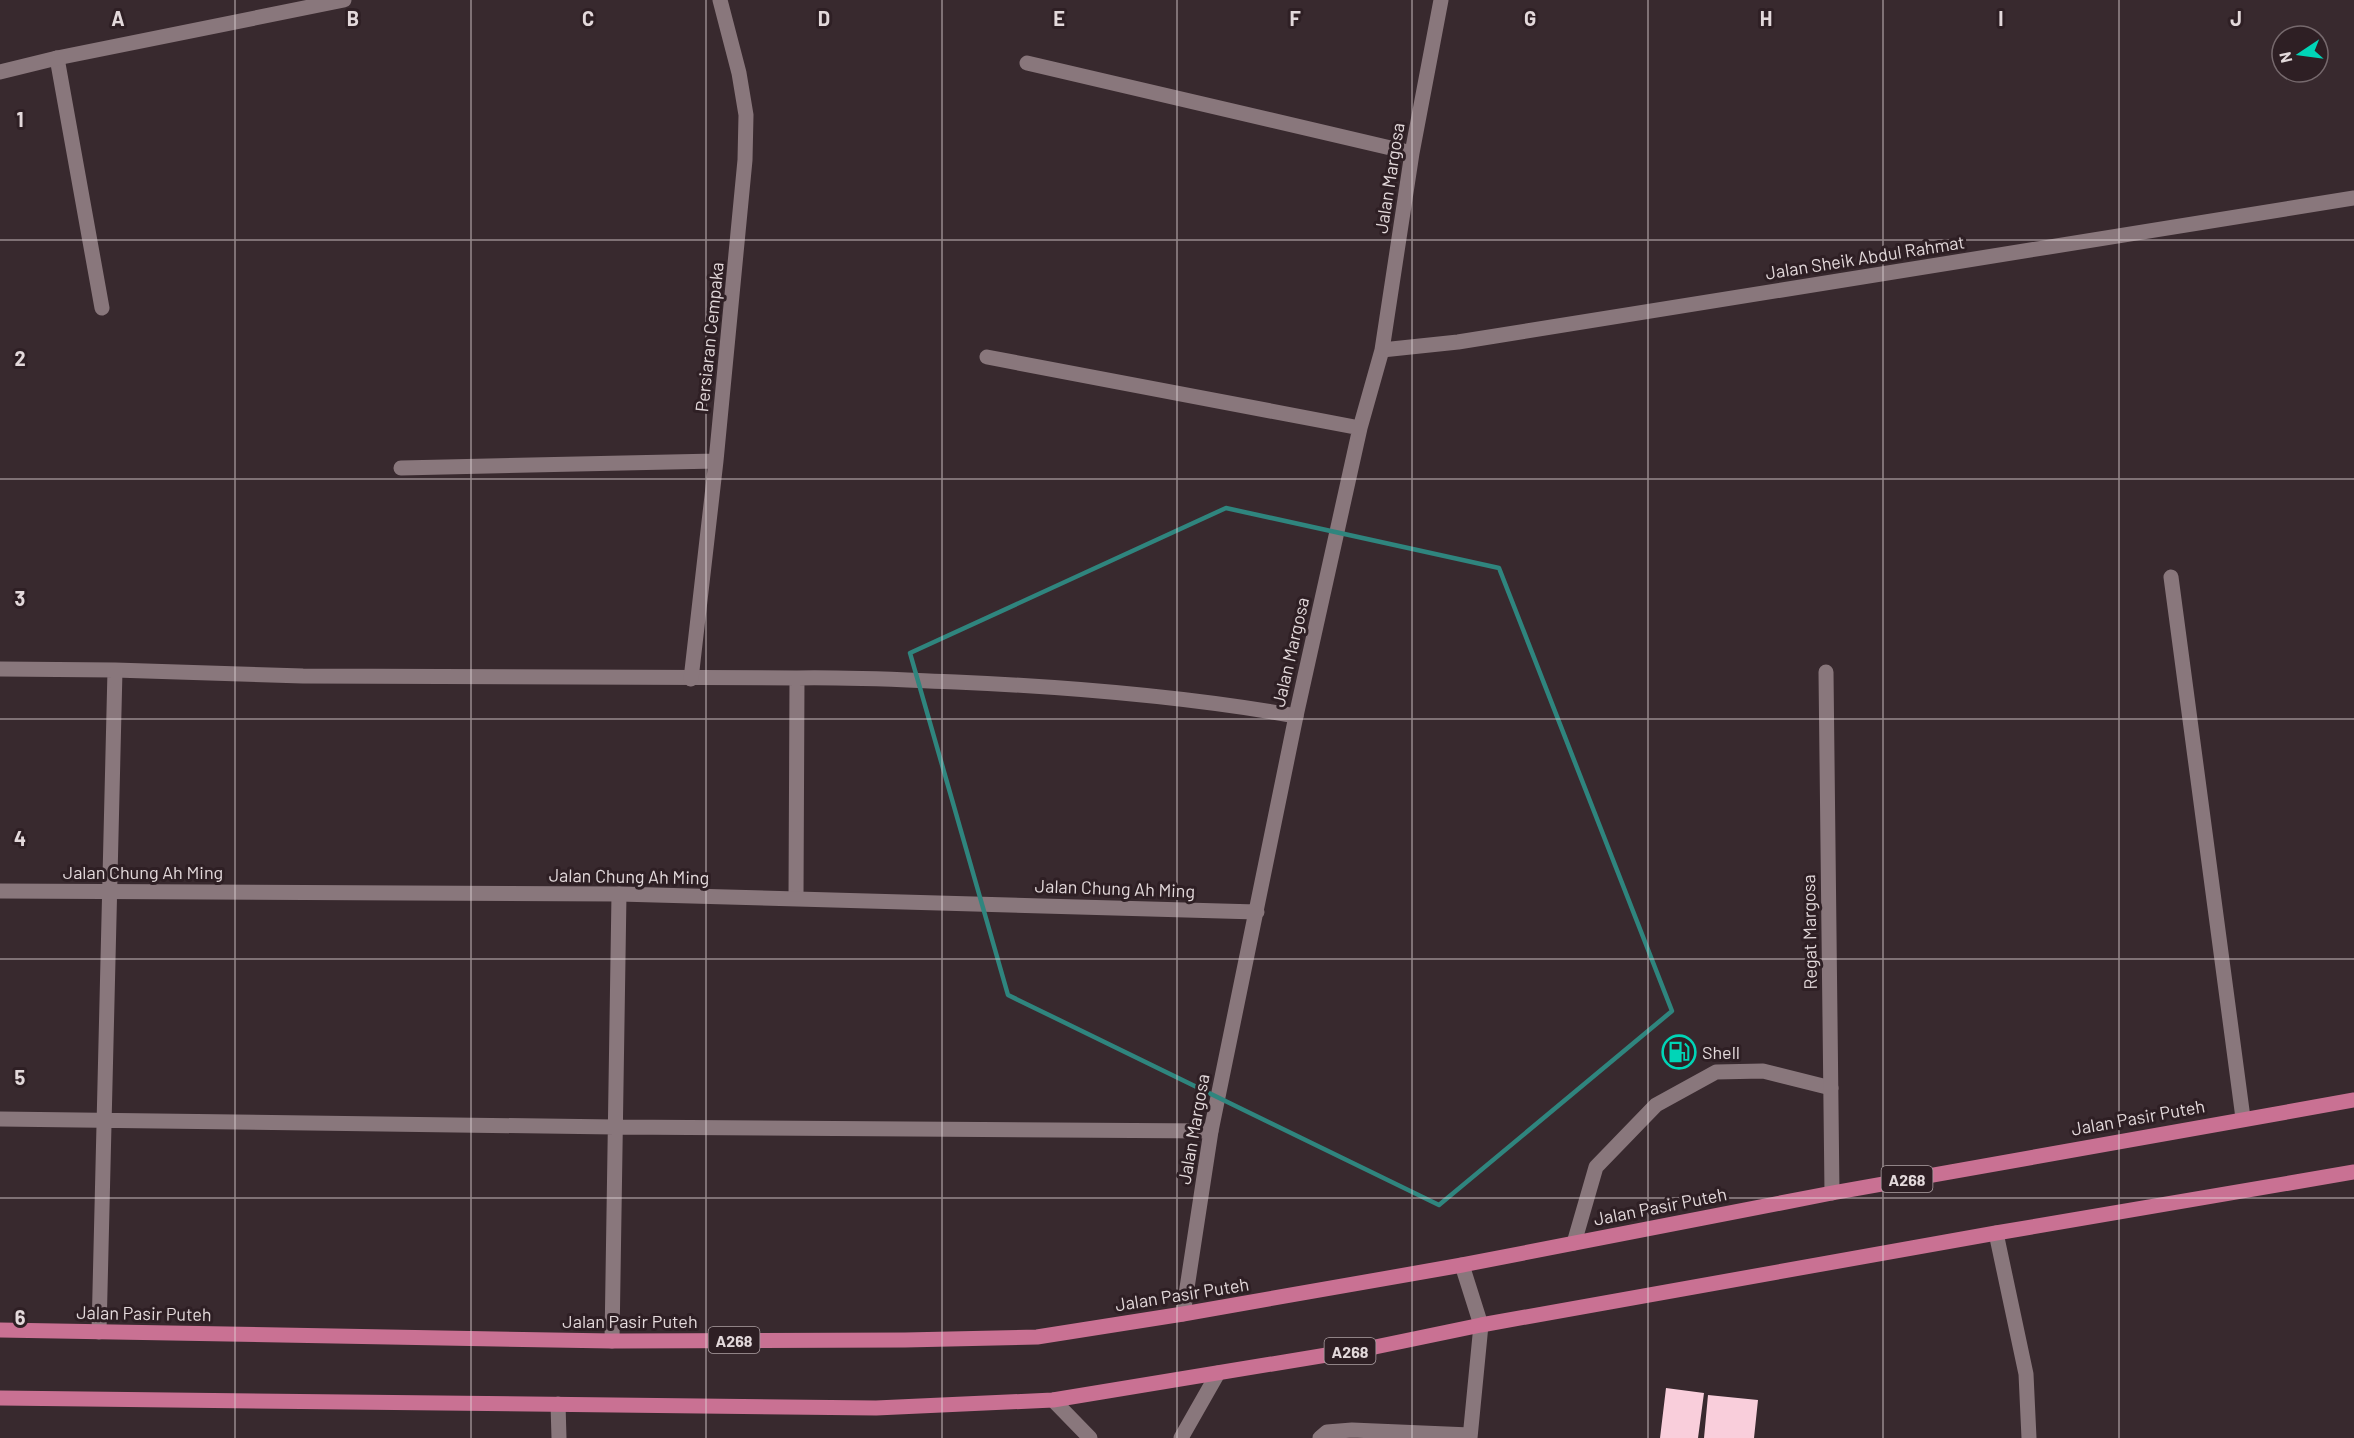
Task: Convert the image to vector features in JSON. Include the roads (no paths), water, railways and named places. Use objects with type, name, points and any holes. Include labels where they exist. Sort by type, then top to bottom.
[{"type":"main road","name":"Jalan Pasir Puteh","points":[[0,1330],[612,1341],[1037,1337],[1462,1265],[1832,1192],[2354,1100]]},
{"type":"main road","name":"A268","points":[[0,1398],[876,1408],[1053,1400],[1375,1347],[1481,1325],[2354,1172]]},
{"type":"street","points":[[0,72],[57,58],[343,0]]},
{"type":"street","name":"Persiaran Cempaka","points":[[691,679],[716,461],[746,160],[746,115],[739,73],[720,0]]},
{"type":"street","name":"Jalan Margosa","points":[[1183,1314],[1210,1131],[1296,716],[1360,428],[1382,350],[1412,153],[1441,0]]},
{"type":"street","points":[[57,58],[102,308]]},
{"type":"street","points":[[1027,63],[1412,153]]},
{"type":"street","name":"Jalan Sheik Abdul Rahmat","points":[[1382,350],[1470,340],[2354,198]]},
{"type":"street","points":[[987,357],[1360,428]]},
{"type":"street","points":[[401,468],[716,461]]},
{"type":"street","points":[[2171,577],[2243,1118]]},
{"type":"street","points":[[0,669],[115,669],[303,676],[691,679],[844,677],[1059,686],[1242,707],[1296,716]]},
{"type":"street","points":[[99,1332],[115,669]]},
{"type":"street","name":"Regat Margosa","points":[[1826,672],[1832,1192]]},
{"type":"street","points":[[796,898],[797,678]]},
{"type":"street","name":"Jalan Chung Ah Ming","points":[[0,891],[619,894],[1257,912]]},
{"type":"street","points":[[612,1341],[619,894]]},
{"type":"street","points":[[1574,1243],[1596,1167],[1656,1105],[1716,1072],[1763,1071],[1830,1088]]},
{"type":"street","points":[[0,1119],[615,1127],[1210,1131]]},
{"type":"street","points":[[1996,1233],[2026,1374],[2029,1438]]},
{"type":"street","points":[[1320,1438],[1327,1432],[1352,1430],[1470,1437],[1481,1325],[1462,1265]]},
{"type":"street","points":[[1181,1438],[1218,1373]]},
{"type":"street","points":[[1053,1400],[1090,1438]]},
{"type":"street","points":[[558,1404],[559,1438]]},
{"type":"place","name":"Shell","points":[[1679,1052]]}]
